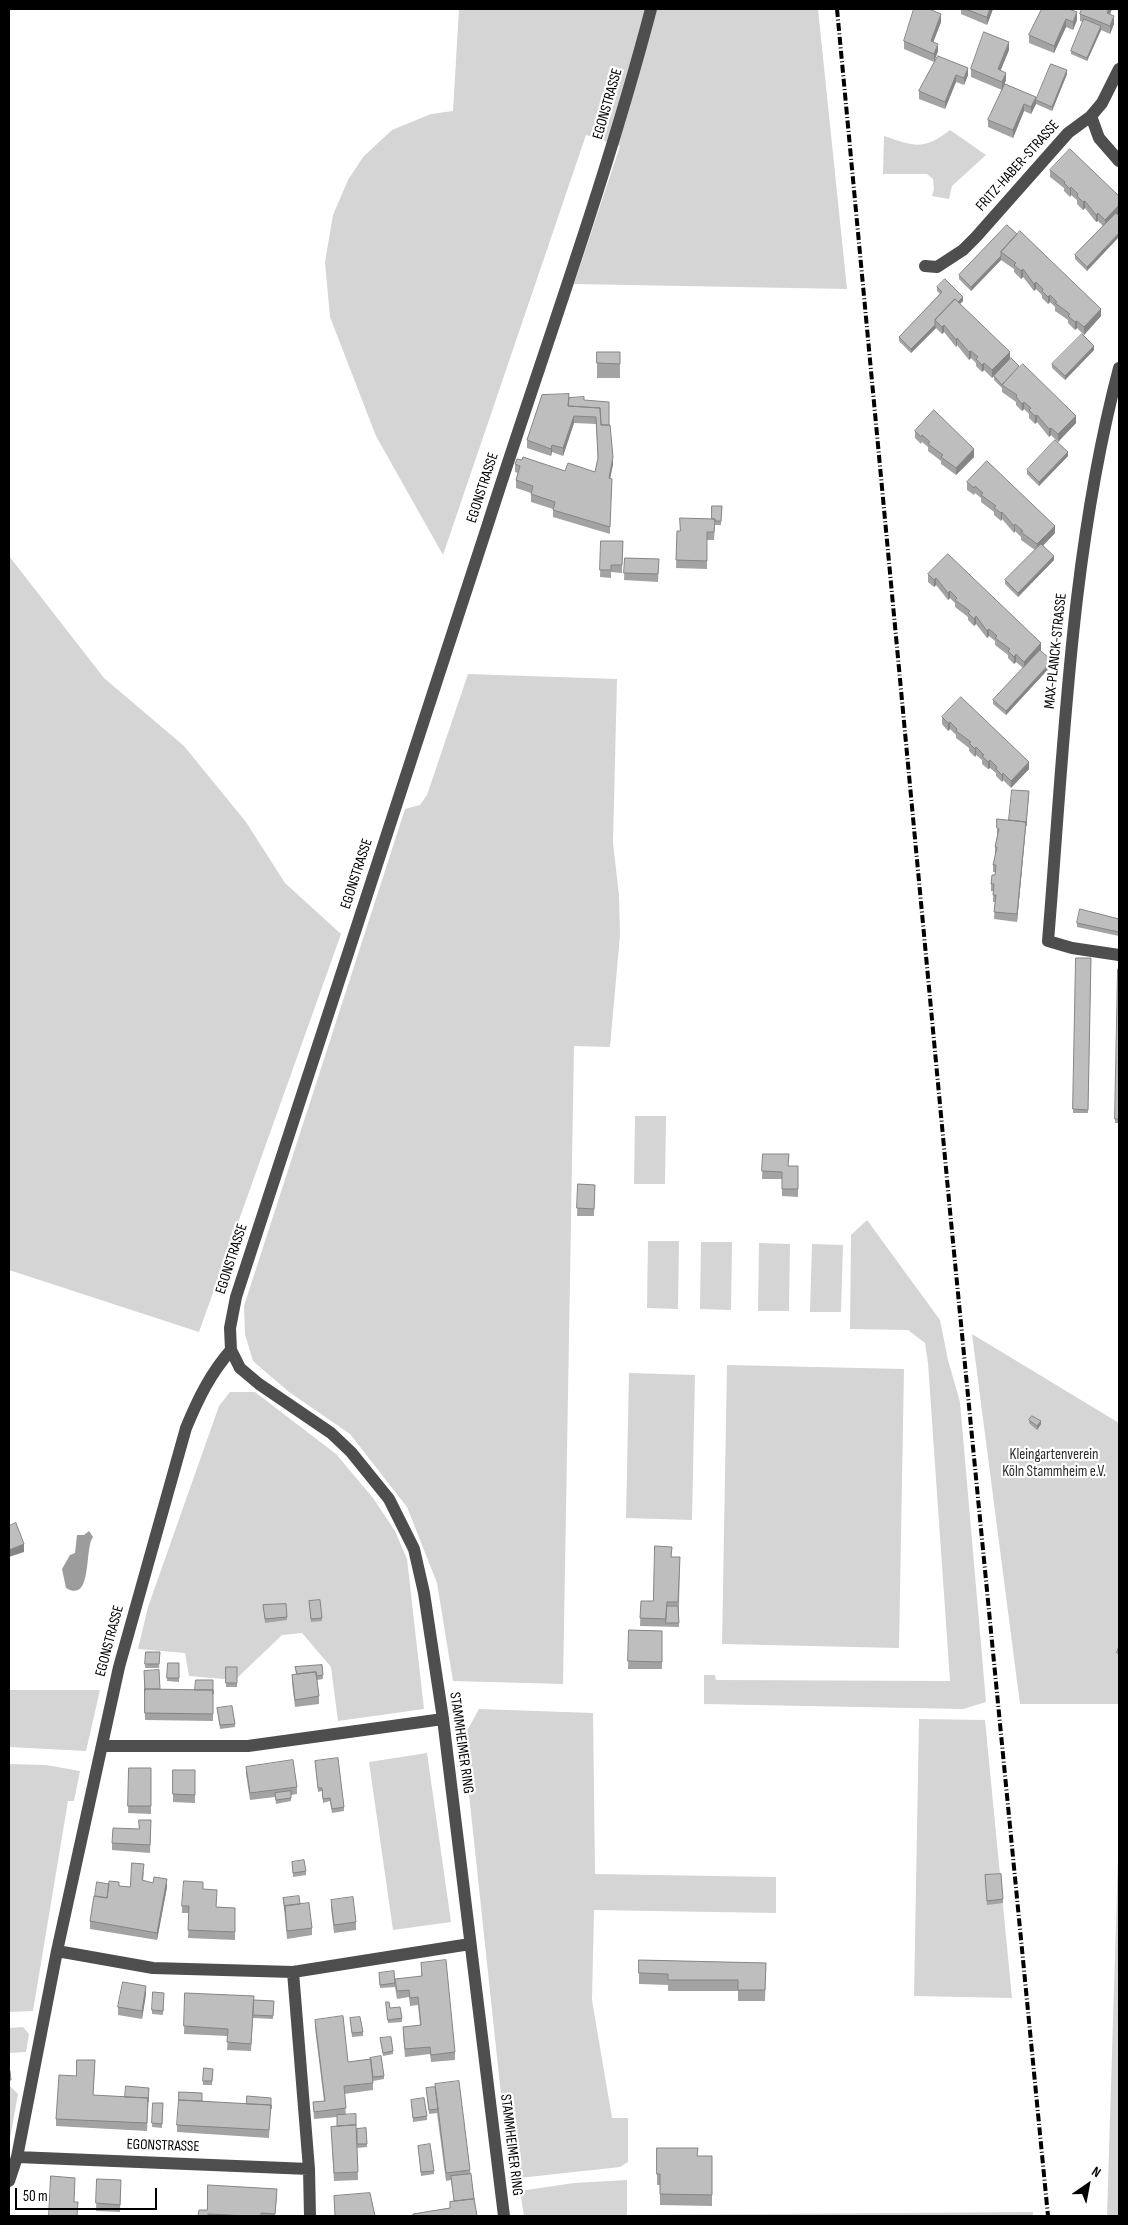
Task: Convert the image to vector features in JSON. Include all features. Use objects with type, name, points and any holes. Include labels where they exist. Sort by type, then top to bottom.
[{"type":"street","name":"EGONSTRASSE","points":[[9,2181],[17,2156],[57,1951],[119,1667],[186,1428],[200,1395],[214,1369],[231,1350],[230,1328],[236,1297],[440,678],[548,339],[609,160],[651,9]]},
{"type":"street","name":"FRITZ-HABER-STRASSE","points":[[925,266],[937,267],[963,250],[1010,200],[1068,132],[1091,116],[1102,103],[1119,69]]},
{"type":"street","points":[[1091,116],[1099,138],[1119,161]]},
{"type":"street","name":"MAX-PLANCK-STRASSE","points":[[1119,368],[1101,443],[1070,657],[1048,941],[1072,948],[1119,955]]},
{"type":"street","name":"STAMMHEIMER RING","points":[[231,1350],[240,1368],[331,1433],[351,1452],[389,1499],[414,1549],[424,1593],[443,1719],[504,2216]]},
{"type":"street","points":[[103,1746],[248,1746],[443,1719]]},
{"type":"street","points":[[57,1951],[153,1968],[292,1972],[470,1944]]},
{"type":"street","points":[[292,1972],[309,2168],[310,2216]]},
{"type":"street","name":"EGONSTRASSE","points":[[17,2156],[309,2168]]},
{"type":"green space","points":[[459,9],[818,9],[847,289],[574,284],[620,146],[586,135],[443,555],[376,436],[330,317],[325,262],[333,215],[348,180],[363,157],[392,130],[431,114],[453,111]]},
{"type":"green space","points":[[950,130],[986,155],[952,186],[949,199],[932,196],[934,189],[933,179],[927,174],[883,174],[884,136],[918,145],[933,141]]},
{"type":"green space","points":[[9,556],[104,678],[184,746],[246,822],[285,883],[341,934],[199,1332],[9,1270]]},
{"type":"green space","points":[[468,674],[617,679],[613,843],[619,895],[620,935],[610,1047],[574,1046],[563,1684],[453,1681],[437,1583],[407,1507],[350,1434],[289,1392],[253,1361],[245,1334],[244,1306],[405,809],[420,805],[427,795]]},
{"type":"green space","points":[[635,1116],[666,1116],[665,1184],[634,1184]]},
{"type":"green space","points":[[867,1220],[940,1320],[948,1360],[960,1402],[986,1702],[963,1709],[704,1704],[704,1675],[715,1675],[716,1680],[950,1681],[928,1363],[925,1343],[908,1330],[850,1329],[851,1235]]},
{"type":"green space","points":[[648,1241],[679,1241],[678,1309],[647,1308]]},
{"type":"green space","points":[[701,1242],[732,1242],[731,1310],[700,1309]]},
{"type":"green space","points":[[759,1243],[790,1244],[789,1311],[758,1311]]},
{"type":"green space","points":[[812,1244],[843,1245],[841,1312],[810,1312]]},
{"type":"green space","name":"Kleingartenverein Köln Stammheim e.V.","points":[[972,1334],[1119,1423],[1119,1704],[1020,1704]]},
{"type":"green space","points":[[727,1365],[904,1369],[899,1648],[722,1644]]},
{"type":"green space","points":[[629,1373],[695,1375],[692,1520],[626,1518]]},
{"type":"green space","points":[[230,1392],[255,1392],[336,1454],[373,1498],[395,1531],[407,1559],[424,1709],[338,1721],[331,1667],[302,1633],[282,1635],[235,1680],[189,1676],[185,1653],[138,1649],[148,1607],[219,1406]]},
{"type":"green space","points":[[9,1690],[100,1690],[86,1751],[9,1747]]},
{"type":"green space","points":[[479,1709],[593,1713],[595,1874],[776,1877],[776,1913],[594,1910],[592,2000],[612,2118],[628,2118],[628,2162],[620,2167],[510,2179],[463,1738]]},
{"type":"green space","points":[[919,1719],[985,1720],[1012,1998],[914,1996]]},
{"type":"green space","points":[[427,1753],[451,1922],[393,1930],[369,1762]]},
{"type":"green space","points":[[9,1764],[46,1765],[80,1771],[74,1801],[68,1801],[33,2011],[9,2012]]},
{"type":"green space","points":[[1119,1825],[1119,2216],[1107,2216]]},
{"type":"green space","points":[[23,2027],[29,2034],[26,2052],[9,2053],[9,2028]]},
{"type":"green space","points":[[9,2085],[18,2094],[9,2144]]},
{"type":"green space","points":[[627,2180],[627,2215],[1033,2212],[1033,2216],[524,2216],[520,2191],[574,2183]]},
{"type":"shaded area","points":[[89,1531],[93,1537],[90,1543],[84,1582],[75,1591],[66,1588],[62,1569],[70,1555],[75,1553],[77,1535],[84,1535]]},
{"type":"building","points":[[914,9],[929,9],[941,14],[931,41],[938,44],[934,54],[904,41]]},
{"type":"building","points":[[966,9],[990,9],[987,17]]},
{"type":"building","points":[[1042,9],[1069,9],[1077,12],[1073,22],[1066,19],[1054,46],[1029,35]]},
{"type":"building","points":[[1082,9],[1109,9],[1107,13],[1114,16],[1110,26],[1080,14]]},
{"type":"building","points":[[1084,19],[1101,26],[1087,58],[1071,51]]},
{"type":"building","points":[[984,32],[1009,42],[998,69],[1006,73],[1002,82],[971,69]]},
{"type":"building","points":[[938,56],[968,68],[964,78],[956,75],[945,102],[919,91]]},
{"type":"building","points":[[1051,64],[1067,70],[1052,107],[1036,100]]},
{"type":"building","points":[[1005,84],[1036,97],[1031,107],[1024,104],[1013,130],[988,120]]},
{"type":"building","points":[[1070,149],[1119,196],[1119,205],[1105,220],[1098,213],[1096,215],[1085,201],[1083,202],[1077,196],[1078,194],[1071,187],[1070,189],[1065,182],[1050,170]]},
{"type":"building","points":[[1116,213],[1119,216],[1119,233],[1087,267],[1075,255]]},
{"type":"building","points":[[1007,225],[1017,234],[1001,252],[1001,256],[971,287],[959,275]]},
{"type":"building","points":[[1020,231],[1101,309],[1084,327],[1068,316],[1070,314],[1055,303],[1057,302],[1050,295],[1048,297],[1036,282],[1034,284],[1023,269],[1021,271],[1014,265],[1016,263],[1001,252]]},
{"type":"building","points":[[945,279],[963,297],[958,302],[955,299],[935,320],[935,325],[911,349],[899,337],[942,292],[937,287]]},
{"type":"building","points":[[955,299],[1010,352],[992,370],[984,363],[982,365],[976,359],[978,357],[971,351],[969,352],[957,338],[956,340],[944,325],[942,327],[935,320]]},
{"type":"building","points":[[1082,334],[1094,346],[1065,376],[1052,364]]},
{"type":"building","points":[[597,352],[620,352],[620,364],[597,363]]},
{"type":"building","points":[[1011,358],[1019,366],[1002,385],[994,376]]},
{"type":"building","points":[[1023,364],[1076,416],[1058,434],[1051,428],[1049,429],[1037,415],[1035,416],[1029,410],[1031,408],[1024,402],[1022,404],[1016,397],[1017,395],[1002,385]]},
{"type":"building","points":[[569,394],[568,406],[600,408],[601,425],[610,425],[613,457],[609,478],[612,479],[610,527],[553,510],[555,502],[531,494],[533,486],[516,480],[520,466],[515,464],[517,459],[522,460],[523,457],[565,471],[568,463],[595,472],[598,458],[596,417],[574,416],[563,448],[552,445],[551,449],[527,440],[542,395]]},
{"type":"building","points":[[584,397],[584,400],[609,402],[609,425],[601,425],[600,408],[568,406],[569,398]]},
{"type":"building","points":[[934,410],[974,449],[956,468],[928,444],[930,442],[915,431]]},
{"type":"building","points":[[1055,440],[1068,452],[1039,482],[1027,470]]},
{"type":"building","points":[[987,461],[1055,526],[1037,544],[1021,532],[1023,531],[1015,524],[1014,526],[1002,512],[994,508],[996,506],[981,495],[983,493],[967,482]]},
{"type":"building","points":[[712,506],[722,506],[721,521],[712,519]]},
{"type":"building","points":[[680,518],[715,519],[714,532],[707,532],[707,561],[676,560],[677,531],[680,531]]},
{"type":"building","points":[[601,541],[623,541],[622,565],[611,565],[611,570],[600,570]]},
{"type":"building","points":[[1041,544],[1054,556],[1018,593],[1005,580]]},
{"type":"building","points":[[948,554],[1041,643],[1024,662],[1016,654],[1014,657],[1008,651],[1010,649],[995,638],[997,636],[989,629],[987,631],[976,616],[974,619],[968,613],[970,611],[955,600],[957,598],[950,591],[948,593],[936,578],[934,580],[928,574]]},
{"type":"building","points":[[625,558],[659,559],[658,574],[624,573]]},
{"type":"building","points":[[1040,650],[1052,661],[1006,711],[993,700]]},
{"type":"building","points":[[961,697],[1029,762],[1011,781],[996,769],[997,767],[990,760],[988,762],[982,756],[984,755],[956,731],[957,729],[950,722],[948,723],[942,717]]},
{"type":"building","points":[[1012,790],[1029,791],[1026,826],[1026,822],[1009,820]]},
{"type":"building","points":[[997,819],[1026,822],[1017,914],[994,912],[996,895],[993,895],[994,884],[991,884],[992,875],[995,875],[996,865],[993,865],[999,829],[997,828]]},
{"type":"building","points":[[1080,909],[1119,919],[1119,932],[1077,923]]},
{"type":"building","points":[[1076,958],[1091,958],[1088,1110],[1073,1109]]},
{"type":"building","points":[[1118,969],[1119,1119],[1115,1119]]},
{"type":"building","points":[[763,1154],[789,1154],[788,1166],[798,1166],[798,1189],[782,1189],[782,1172],[762,1171]]},
{"type":"building","points":[[578,1184],[595,1185],[594,1209],[577,1208]]},
{"type":"building","points":[[1032,1416],[1041,1421],[1037,1426],[1029,1420]]},
{"type":"building","points":[[16,1523],[24,1544],[9,1550],[9,1526]]},
{"type":"building","points":[[655,1546],[672,1547],[671,1557],[680,1557],[678,1602],[667,1602],[666,1619],[640,1618],[641,1601],[653,1601]]},
{"type":"building","points":[[320,1600],[322,1618],[311,1619],[309,1601]]},
{"type":"building","points":[[286,1604],[287,1617],[265,1619],[263,1605]]},
{"type":"building","points":[[667,1606],[678,1606],[679,1623],[666,1623]]},
{"type":"building","points":[[629,1630],[662,1631],[662,1662],[628,1661]]},
{"type":"building","points":[[146,1652],[160,1652],[159,1664],[145,1664]]},
{"type":"building","points":[[168,1663],[179,1663],[179,1678],[167,1678]]},
{"type":"building","points":[[322,1665],[323,1675],[316,1676],[316,1672],[297,1674],[295,1667]]},
{"type":"building","points":[[226,1667],[237,1667],[237,1683],[226,1683]]},
{"type":"building","points":[[159,1670],[160,1689],[145,1689],[145,1691],[144,1671]]},
{"type":"building","points":[[316,1672],[319,1696],[295,1700],[292,1675]]},
{"type":"building","points":[[196,1680],[213,1680],[213,1690],[195,1690]]},
{"type":"building","points":[[145,1689],[213,1690],[213,1714],[145,1713]]},
{"type":"building","points":[[232,1706],[235,1724],[220,1725],[217,1708]]},
{"type":"building","points":[[338,1758],[344,1807],[332,1809],[330,1798],[323,1799],[322,1788],[318,1788],[315,1761]]},
{"type":"building","points":[[293,1760],[297,1787],[250,1793],[246,1767]]},
{"type":"building","points":[[129,1768],[151,1768],[151,1806],[128,1806]]},
{"type":"building","points":[[173,1770],[195,1770],[195,1795],[173,1794]]},
{"type":"building","points":[[291,1791],[291,1798],[276,1800],[275,1793]]},
{"type":"building","points":[[139,1820],[151,1820],[150,1845],[112,1843],[113,1828],[139,1829]]},
{"type":"building","points":[[304,1860],[306,1871],[293,1873],[292,1862]]},
{"type":"building","points":[[132,1863],[144,1864],[142,1880],[153,1883],[154,1877],[167,1879],[157,1933],[90,1921],[94,1896],[107,1898],[109,1881],[119,1882],[119,1886],[130,1887]]},
{"type":"building","points":[[1001,1874],[1003,1899],[987,1901],[985,1875]]},
{"type":"building","points":[[184,1881],[203,1882],[203,1889],[217,1890],[216,1907],[235,1908],[235,1932],[188,1930],[189,1906],[182,1906]]},
{"type":"building","points":[[97,1882],[109,1884],[107,1898],[95,1896]]},
{"type":"building","points":[[299,1896],[300,1904],[285,1906],[285,1910],[283,1898]]},
{"type":"building","points":[[353,1897],[356,1922],[334,1925],[331,1900]]},
{"type":"building","points":[[309,1903],[312,1928],[287,1931],[285,1906]]},
{"type":"building","points":[[446,1960],[455,2052],[431,2055],[430,2047],[405,2049],[403,2027],[421,2025],[418,1997],[410,1998],[409,1990],[397,1991],[395,1979],[422,1976],[421,1963]]},
{"type":"building","points":[[639,1960],[766,1963],[765,1990],[738,1990],[738,1980],[668,1980],[668,1974],[639,1973]]},
{"type":"building","points":[[394,1971],[395,1983],[380,1985],[379,1973]]},
{"type":"building","points":[[123,1982],[146,1986],[142,2011],[118,2007]]},
{"type":"building","points":[[153,1992],[164,1993],[163,2011],[152,2010]]},
{"type":"building","points":[[185,1993],[254,1996],[251,2044],[227,2042],[228,2029],[184,2026]]},
{"type":"building","points":[[254,2000],[274,2001],[273,2016],[253,2015]]},
{"type":"building","points":[[386,2002],[389,2002],[390,2008],[400,2007],[402,2018],[388,2020]]},
{"type":"building","points":[[343,2016],[348,2062],[371,2059],[373,2083],[344,2086],[346,2108],[314,2112],[313,2102],[325,2101],[315,2020]]},
{"type":"building","points":[[360,2017],[363,2032],[352,2033],[350,2018]]},
{"type":"building","points":[[391,2037],[393,2051],[383,2053],[380,2038]]},
{"type":"building","points":[[381,2056],[384,2076],[373,2077],[370,2058]]},
{"type":"building","points":[[77,2060],[95,2060],[93,2095],[148,2098],[147,2123],[56,2119],[59,2075],[76,2076]]},
{"type":"building","points":[[204,2068],[213,2069],[212,2081],[203,2081]]},
{"type":"building","points":[[459,2081],[470,2170],[446,2173],[435,2084]]},
{"type":"building","points":[[126,2086],[149,2088],[148,2102],[148,2098],[125,2097]]},
{"type":"building","points":[[435,2087],[438,2109],[429,2110],[426,2088]]},
{"type":"building","points":[[179,2092],[202,2093],[202,2101],[179,2100]]},
{"type":"building","points":[[247,2096],[271,2098],[271,2105],[247,2104]]},
{"type":"building","points":[[424,2098],[427,2116],[413,2118],[411,2100]]},
{"type":"building","points":[[179,2100],[271,2105],[269,2130],[177,2125]]},
{"type":"building","points":[[153,2103],[163,2103],[162,2124],[152,2123]]},
{"type":"building","points":[[356,2114],[356,2125],[337,2126],[337,2115]]},
{"type":"building","points":[[356,2125],[358,2172],[334,2173],[331,2127]]},
{"type":"building","points":[[366,2128],[367,2144],[357,2144],[357,2129]]},
{"type":"building","points":[[430,2144],[434,2171],[421,2172],[418,2146]]},
{"type":"building","points":[[657,2148],[698,2148],[697,2156],[712,2156],[712,2195],[660,2194],[660,2174],[657,2174]]},
{"type":"building","points":[[471,2174],[474,2199],[454,2201],[451,2176]]},
{"type":"building","points":[[51,2176],[75,2178],[74,2202],[78,2202],[77,2216],[49,2216]]},
{"type":"building","points":[[97,2179],[121,2180],[120,2205],[96,2203]]},
{"type":"building","points":[[208,2185],[277,2189],[275,2214],[261,2213],[261,2216],[246,2216],[208,2214],[208,2216],[198,2216],[199,2210],[207,2210]]},
{"type":"building","points":[[370,2193],[375,2216],[335,2216],[334,2196]]},
{"type":"building","points":[[474,2199],[477,2216],[413,2216],[413,2214],[450,2208],[450,2202]]},
{"type":"railway","points":[[837,9],[950,1211],[1048,2216]]}]
